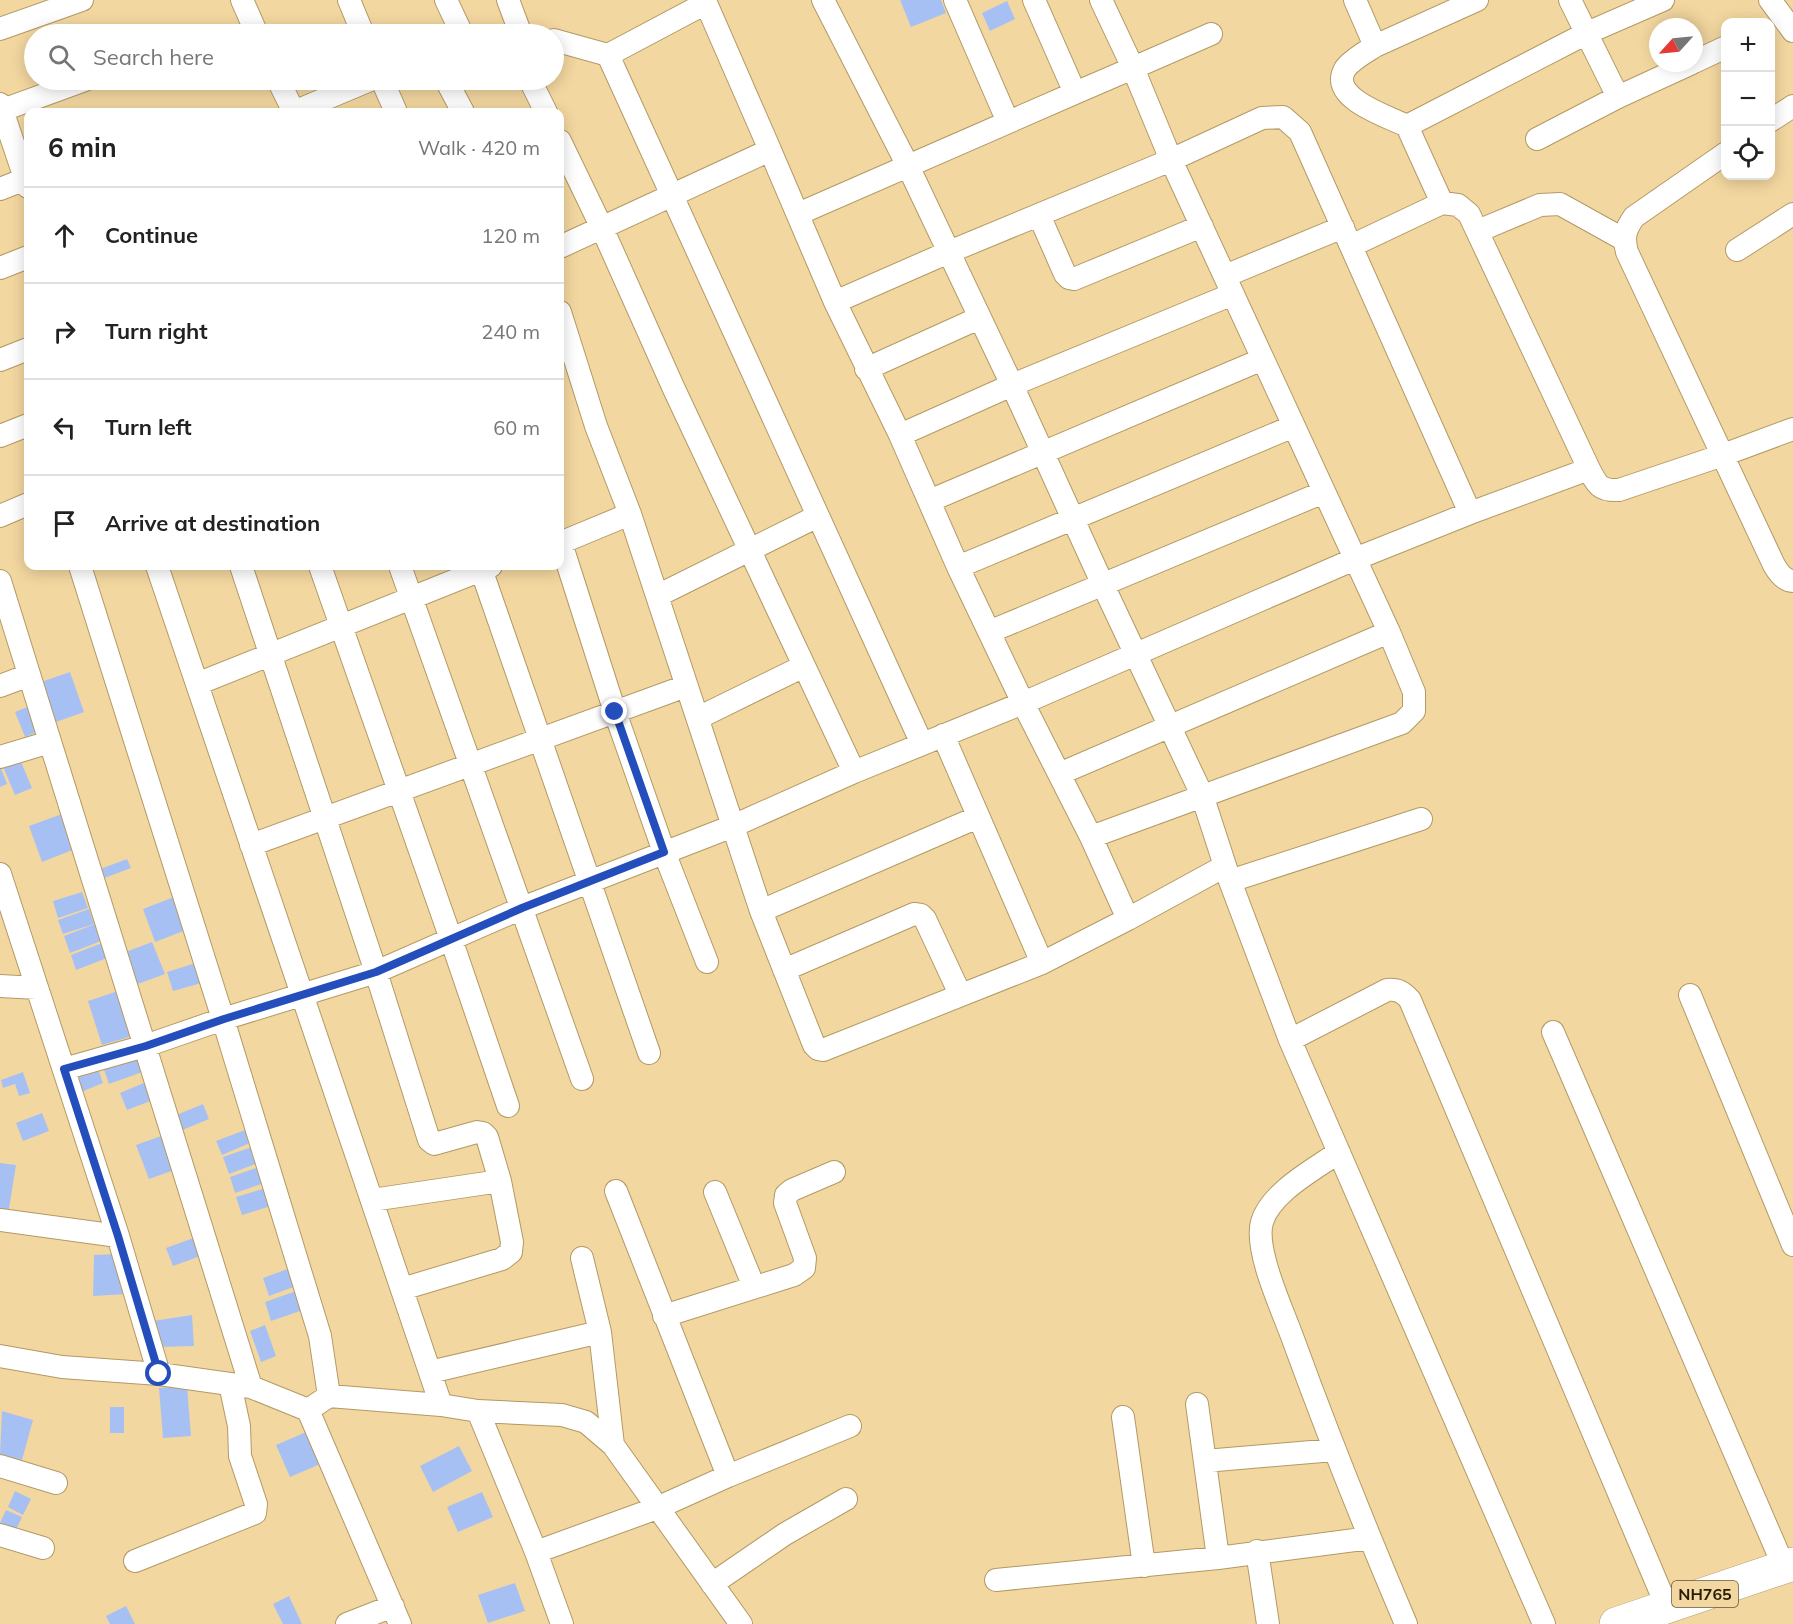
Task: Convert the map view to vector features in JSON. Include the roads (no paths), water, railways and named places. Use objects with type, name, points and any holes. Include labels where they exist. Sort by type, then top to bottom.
[{"type":"highway","name":"NH765","points":[[1616,1624],[1668,1616],[1790,1571]]},
{"type":"street","points":[[0,29],[82,0]]},
{"type":"street","points":[[242,0],[253,24]]},
{"type":"street","points":[[349,0],[359,24]]},
{"type":"street","points":[[447,0],[458,24]]},
{"type":"street","points":[[508,0],[512,24]]},
{"type":"street","points":[[823,0],[949,252],[1202,795],[1228,874],[1290,1040],[1544,1624]]},
{"type":"street","points":[[955,0],[1008,122]]},
{"type":"street","points":[[1034,0],[1075,93]]},
{"type":"street","points":[[1091,837],[1402,723],[1414,711],[1414,692],[1389,632],[1171,160],[1133,68],[1101,0]]},
{"type":"street","points":[[1355,0],[1375,46]]},
{"type":"street","points":[[1570,0],[1618,97]]},
{"type":"street","points":[[1407,126],[1587,33],[1663,0]]},
{"type":"street","points":[[1770,0],[1783,26]]},
{"type":"street","points":[[564,43],[608,55],[705,2],[835,302],[900,435],[958,567],[1091,837],[1128,919]]},
{"type":"street","points":[[1442,203],[1407,126],[1352,99],[1344,88],[1342,78],[1346,67],[1375,46],[1464,3]]},
{"type":"street","points":[[798,214],[1211,34]]},
{"type":"street","points":[[1703,57],[1721,49]]},
{"type":"street","points":[[608,55],[922,744]]},
{"type":"street","points":[[1536,139],[1672,72]]},
{"type":"street","points":[[24,171],[1,108],[55,90]]},
{"type":"street","points":[[283,90],[292,108]]},
{"type":"street","points":[[304,108],[346,90]]},
{"type":"street","points":[[386,90],[394,108]]},
{"type":"street","points":[[452,90],[461,108]]},
{"type":"street","points":[[535,90],[544,108]]},
{"type":"street","points":[[1775,118],[1793,106]]},
{"type":"street","points":[[835,302],[1171,160],[1262,118],[1283,117],[1300,132],[1470,513]]},
{"type":"street","points":[[564,149],[854,772]]},
{"type":"street","points":[[564,245],[770,150]]},
{"type":"street","points":[[1721,156],[1634,217],[1627,226],[1623,239],[1627,252],[1774,565],[1779,573],[1789,581],[1793,581]]},
{"type":"street","points":[[0,189],[24,183]]},
{"type":"street","points":[[900,435],[1229,285],[1347,236],[1442,203],[1458,205],[1469,214],[1597,485],[1608,491],[1618,490],[1792,431]]},
{"type":"street","points":[[1478,231],[1550,203],[1560,204],[1623,239]]},
{"type":"street","points":[[1039,215],[1069,279],[1074,279],[1202,226]]},
{"type":"street","points":[[1737,250],[1791,219]]},
{"type":"street","points":[[0,268],[24,259]]},
{"type":"street","points":[[866,369],[979,318]]},
{"type":"street","points":[[565,348],[630,514],[761,911],[813,1045],[818,1049],[823,1050],[1042,963],[1128,919],[1228,874],[1421,819]]},
{"type":"street","points":[[0,360],[24,351]]},
{"type":"street","points":[[929,501],[1263,359]]},
{"type":"street","points":[[958,567],[1294,426]]},
{"type":"street","points":[[0,436],[24,427]]},
{"type":"street","points":[[64,1069],[146,1046],[224,1019],[376,972],[522,908],[733,826],[854,772],[1023,703],[1355,559],[1589,469]]},
{"type":"street","points":[[989,632],[1324,492]]},
{"type":"street","points":[[0,516],[24,506]]},
{"type":"street","points":[[564,540],[630,514]]},
{"type":"street","points":[[657,596],[818,516]]},
{"type":"street","points":[[564,554],[615,712],[664,852],[707,962]]},
{"type":"street","points":[[81,570],[224,1019],[320,1336],[329,1396]]},
{"type":"street","points":[[158,570],[441,1405]]},
{"type":"street","points":[[242,570],[376,972],[429,1140],[434,1144],[477,1132],[483,1133],[487,1137],[500,1181],[512,1242],[511,1252],[502,1258],[402,1288]]},
{"type":"street","points":[[321,570],[452,939],[507,1106]]},
{"type":"street","points":[[402,570],[582,1079]]},
{"type":"street","points":[[197,684],[477,570]]},
{"type":"street","points":[[485,570],[649,1053]]},
{"type":"street","points":[[0,581],[4,608],[29,675],[146,1046],[240,1386],[240,1456],[256,1504],[255,1513],[135,1561]]},
{"type":"street","points":[[1059,774],[1389,632]]},
{"type":"street","points":[[698,718],[804,666]]},
{"type":"street","points":[[0,686],[29,675]]},
{"type":"street","points":[[251,845],[686,686]]},
{"type":"street","points":[[943,735],[1042,963]]},
{"type":"street","points":[[0,757],[50,742]]},
{"type":"street","points":[[761,911],[978,817]]},
{"type":"street","points":[[0,874],[6,915],[37,988],[118,1236],[159,1374]]},
{"type":"street","points":[[784,970],[915,914],[925,919],[960,994]]},
{"type":"street","points":[[0,986],[37,988]]},
{"type":"street","points":[[1290,1040],[1387,990],[1395,989],[1410,1000],[1668,1616]]},
{"type":"street","points":[[1690,995],[1793,1245]]},
{"type":"street","points":[[1553,1032],[1790,1571]]},
{"type":"street","points":[[1339,1152],[1284,1190],[1262,1221],[1260,1240],[1270,1274],[1334,1450],[1406,1624]]},
{"type":"street","points":[[664,1316],[794,1275],[804,1268],[806,1258],[785,1203],[786,1195],[792,1190],[834,1172]]},
{"type":"street","points":[[372,1200],[500,1181]]},
{"type":"street","points":[[616,1191],[728,1476]]},
{"type":"street","points":[[716,1192],[754,1287]]},
{"type":"street","points":[[0,1220],[118,1236]]},
{"type":"street","points":[[582,1258],[600,1332],[613,1445]]},
{"type":"street","points":[[430,1372],[600,1332]]},
{"type":"street","points":[[0,1356],[62,1367],[159,1374],[240,1386],[308,1410],[397,1615],[347,1624]]},
{"type":"street","points":[[308,1410],[329,1396],[441,1405],[478,1411],[562,1415],[586,1422],[613,1445],[741,1624]]},
{"type":"street","points":[[1197,1404],[1218,1558]]},
{"type":"street","points":[[478,1411],[536,1552],[562,1624]]},
{"type":"street","points":[[1123,1417],[1144,1566]]},
{"type":"street","points":[[536,1552],[657,1508],[850,1426]]},
{"type":"street","points":[[1205,1461],[1334,1450]]},
{"type":"street","points":[[0,1466],[56,1483]]},
{"type":"street","points":[[712,1584],[785,1534],[846,1499]]},
{"type":"street","points":[[0,1535],[43,1548]]},
{"type":"street","points":[[996,1580],[1218,1558],[1257,1551],[1370,1538]]},
{"type":"street","points":[[1257,1551],[1268,1624]]}]
